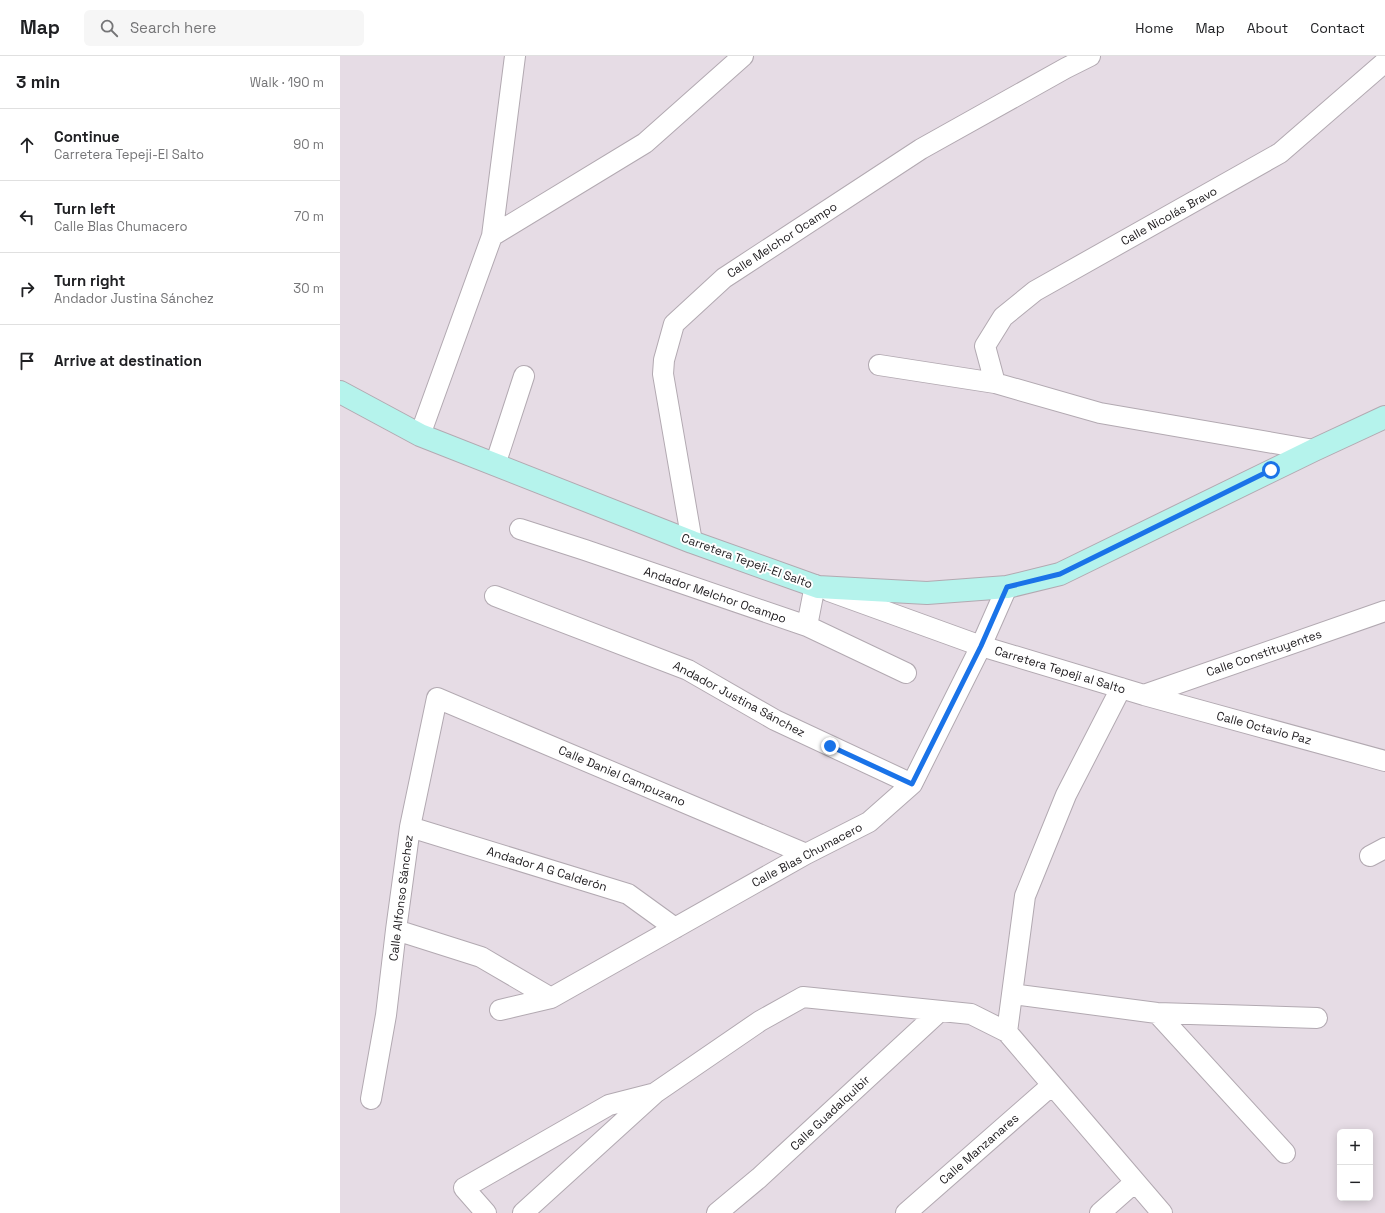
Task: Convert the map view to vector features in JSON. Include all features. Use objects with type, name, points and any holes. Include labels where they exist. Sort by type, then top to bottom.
[{"type":"street","points":[[420,435],[492,236],[515,56]]},
{"type":"street","points":[[492,236],[645,143],[743,56]]},
{"type":"street","name":"Calle Melchor Ocampo","points":[[692,542],[663,374],[664,360],[674,324],[724,278],[921,149],[1090,56]]},
{"type":"street","name":"Calle Nicolás Bravo","points":[[995,383],[985,346],[1003,317],[1035,291],[1280,153],[1385,62]]},
{"type":"street","points":[[879,365],[995,383],[1100,413],[1314,450]]},
{"type":"street","points":[[495,465],[524,376]]},
{"type":"street","name":"Carretera Tepeji-El Salto","points":[[340,392],[420,435],[692,542],[816,586],[927,593],[1007,587],[1060,574],[1385,417]]},
{"type":"street","name":"Andador Melchor Ocampo","points":[[520,529],[807,626],[906,673]]},
{"type":"street","points":[[807,626],[816,586]]},
{"type":"street","name":"Carretera Tepeji al Salto","points":[[816,586],[981,646],[1144,695]]},
{"type":"street","name":"Calle Blas Chumacero","points":[[500,1010],[551,998],[806,854],[869,822],[912,784],[981,646],[1007,587]]},
{"type":"street","name":"Andador Justina Sánchez","points":[[495,596],[688,670],[775,720],[912,784]]},
{"type":"street","name":"Calle Constituyentes","points":[[1144,695],[1385,611]]},
{"type":"street","points":[[1007,1032],[1025,896],[1066,795],[1121,688]]},
{"type":"street","name":"Calle Octavio Paz","points":[[1144,695],[1385,761]]},
{"type":"street","name":"Calle Alfonso Sánchez","points":[[371,1099],[386,1015],[410,827],[437,698]]},
{"type":"street","name":"Calle Daniel Campuzano","points":[[437,698],[806,854]]},
{"type":"street","name":"Andador A G Calderón","points":[[410,827],[628,894],[675,928]]},
{"type":"street","points":[[396,930],[481,957],[551,998]]},
{"type":"street","points":[[1012,994],[1157,1013],[1317,1018]]},
{"type":"street","points":[[523,1213],[656,1093],[760,1021],[803,997],[971,1014],[1007,1032],[1162,1213]]},
{"type":"street","name":"Calle Guadalquibir","points":[[717,1213],[759,1178],[940,1011]]},
{"type":"street","points":[[1157,1013],[1285,1153]]},
{"type":"street","name":"Calle Manzanares","points":[[906,1213],[1052,1085]]},
{"type":"street","points":[[486,1213],[464,1188],[609,1105],[656,1093]]},
{"type":"street","points":[[1100,1213],[1136,1182]]},
{"type":"route","points":[[830,746],[912,784],[981,646],[1007,587],[1060,574],[1271,470]]}]
